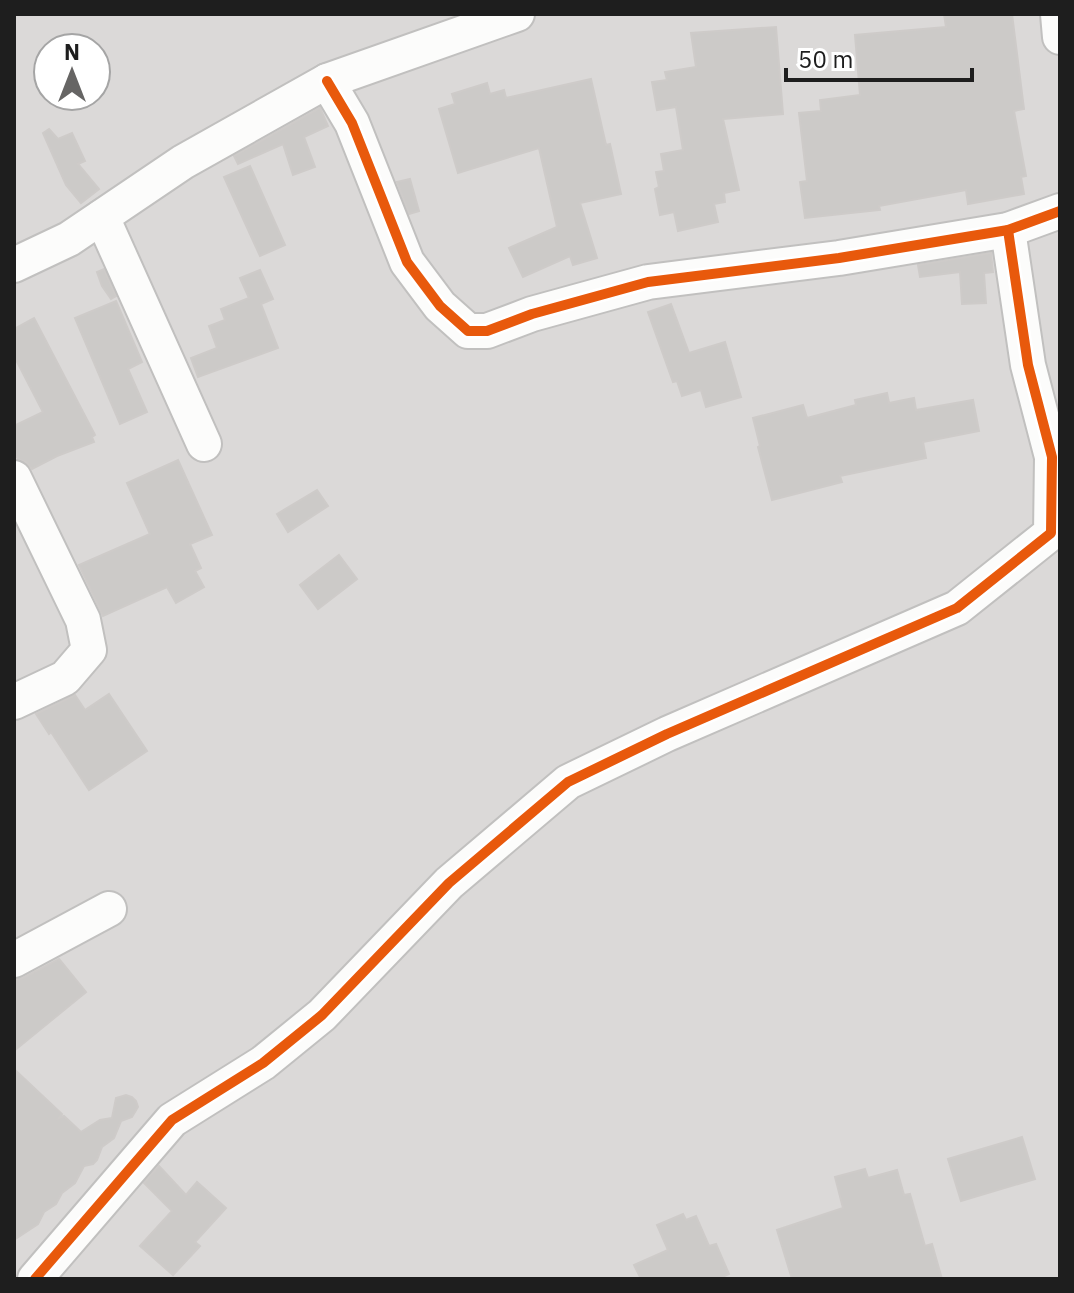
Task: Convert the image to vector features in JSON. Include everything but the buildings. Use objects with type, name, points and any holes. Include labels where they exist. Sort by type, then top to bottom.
[{"type":"street","points":[[14,265],[69,239],[183,162],[327,81],[517,14]]},
{"type":"street","points":[[1058,14],[1060,37]]},
{"type":"street","points":[[327,81],[352,123],[407,262],[440,306],[468,331],[487,331],[532,314],[648,282],[839,258],[1008,230],[1060,211]]},
{"type":"street","points":[[102,217],[204,444]]},
{"type":"street","points":[[35,1279],[172,1120],[263,1063],[322,1015],[449,883],[568,782],[667,734],[957,608],[1051,533],[1052,457],[1028,365],[1008,230]]},
{"type":"street","points":[[14,478],[83,620],[89,650],[65,678],[14,702]]},
{"type":"street","points":[[14,960],[109,909]]},
{"type":"shaded area","points":[[14,14],[1060,14],[1060,1279],[14,1279]]},
{"type":"cycle path","points":[[327,81],[352,123],[407,262],[440,306],[468,331],[487,331],[532,314],[648,282],[839,258],[1008,230],[1060,211]]},
{"type":"cycle path","points":[[35,1279],[172,1120],[263,1063],[322,1015],[449,883],[568,782],[667,734],[957,608],[1051,533],[1052,457],[1028,365],[1008,230]]}]
